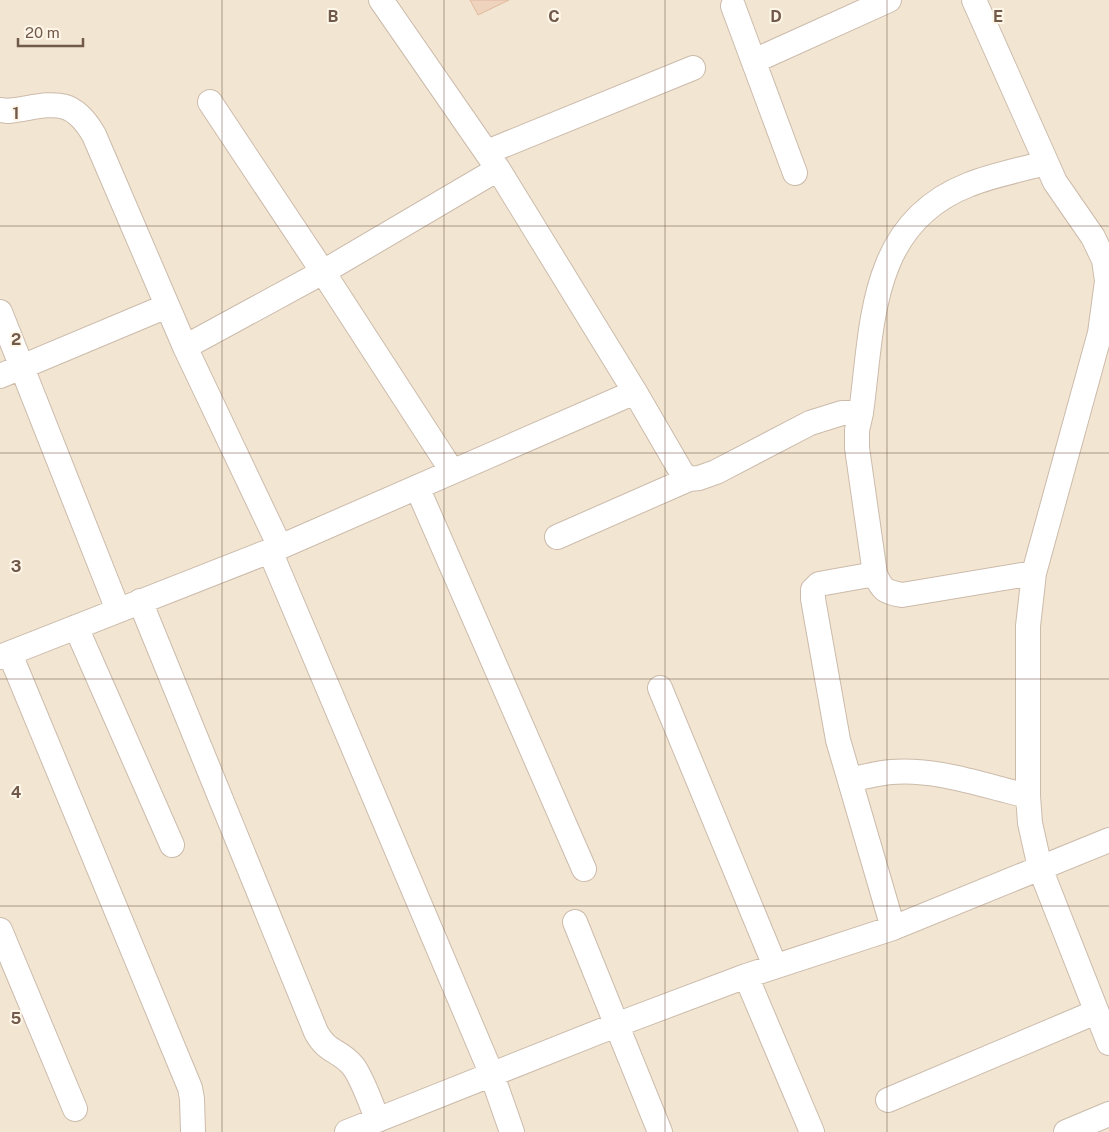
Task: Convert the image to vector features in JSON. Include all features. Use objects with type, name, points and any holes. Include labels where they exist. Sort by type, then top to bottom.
[{"type":"street","points":[[381,0],[493,161],[635,392],[682,473],[689,478]]},
{"type":"street","points":[[754,61],[889,0]]},
{"type":"street","points":[[974,0],[1055,182],[1101,234],[1107,281],[1105,331],[1034,573],[1028,626],[1028,796],[1030,823],[1040,868],[1109,1043]]},
{"type":"street","points":[[733,6],[795,173]]},
{"type":"street","points":[[185,347],[324,272],[493,161],[693,68]]},
{"type":"street","points":[[210,102],[324,272],[452,472]]},
{"type":"street","points":[[0,110],[8,111],[61,104],[74,110],[86,121],[94,135],[167,306],[275,549],[492,1076],[512,1132]]},
{"type":"street","points":[[1034,573],[902,595],[889,593],[880,587],[875,574],[857,448],[857,430],[861,413],[876,299],[890,258],[902,234],[919,216],[938,201],[967,185],[1045,163]]},
{"type":"street","points":[[10,371],[167,306]]},
{"type":"street","points":[[0,312],[10,371],[118,610]]},
{"type":"street","points":[[193,1132],[190,1088],[5,656],[275,549],[635,392]]},
{"type":"street","points":[[557,537],[689,478],[700,478],[716,472],[818,419],[842,412],[861,413]]},
{"type":"street","points":[[417,487],[584,869]]},
{"type":"street","points":[[875,574],[829,581],[819,584],[813,590],[834,723],[893,928]]},
{"type":"street","points":[[140,601],[316,1032],[327,1048],[347,1059],[354,1068],[364,1128],[616,1026],[746,976],[893,928],[1109,840]]},
{"type":"street","points":[[76,627],[172,844]]},
{"type":"street","points":[[660,688],[775,966]]},
{"type":"street","points":[[850,780],[890,772],[922,772],[940,774],[1028,796]]},
{"type":"street","points":[[575,922],[660,1132]]},
{"type":"street","points":[[0,930],[75,1109]]},
{"type":"street","points":[[746,976],[812,1132]]},
{"type":"street","points":[[888,1100],[1096,1012]]},
{"type":"street","points":[[1066,1132],[1109,1114]]},
{"type":"shaded area","points":[[0,0],[1109,0],[1109,1132],[0,1132]]},
{"type":"building","points":[[470,0],[509,0],[478,15]]}]
